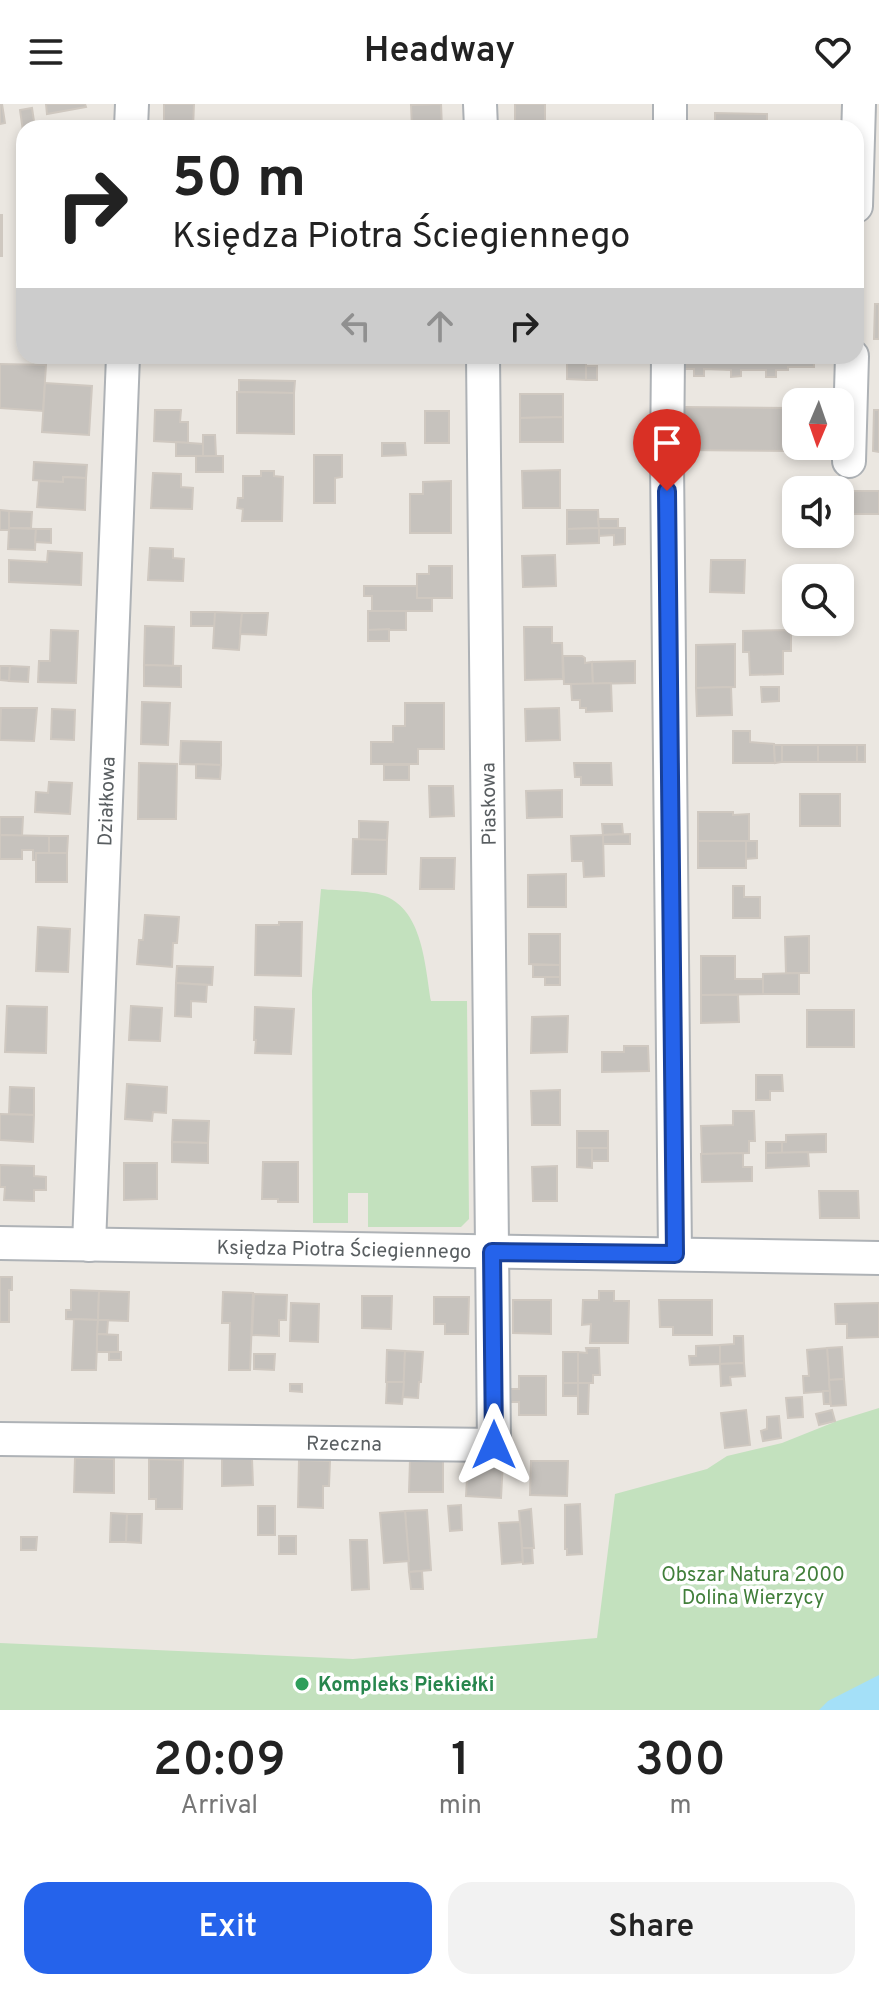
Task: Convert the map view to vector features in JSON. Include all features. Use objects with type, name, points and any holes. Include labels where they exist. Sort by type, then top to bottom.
[{"type":"street","name":"Działkowa","points":[[89,1245],[123,364]]},
{"type":"street","name":"Piaskowa","points":[[483,364],[492,1252]]},
{"type":"street","points":[[668,364],[675,1254]]},
{"type":"street","points":[[849,461],[852,364]]},
{"type":"street","name":"Księdza Piotra Ściegiennego","points":[[0,1243],[879,1258]]},
{"type":"street","name":"Rzeczna","points":[[0,1439],[494,1445],[492,1252]]},
{"type":"green space","points":[[321,889],[379,894],[398,903],[415,927],[420,941],[431,1001],[467,1001],[469,1219],[461,1227],[368,1227],[368,1193],[348,1193],[348,1223],[313,1223],[312,991]]},
{"type":"green space","name":"Obszar Natura 2000 Dolina Wierzycy","points":[[879,1408],[879,1710],[0,1710],[0,1643],[353,1659],[597,1638],[615,1494],[707,1469],[727,1456],[782,1443]]},
{"type":"water","points":[[879,1675],[879,1710],[819,1710],[828,1701]]},
{"type":"building","points":[[0,104],[5,123],[0,124]]},
{"type":"building","points":[[46,104],[85,104],[86,107],[47,114]]},
{"type":"building","points":[[164,104],[194,104],[193,120],[164,120]]},
{"type":"building","points":[[441,104],[442,120],[412,120],[411,105]]},
{"type":"building","points":[[515,104],[545,104],[545,120],[515,120]]},
{"type":"building","points":[[32,108],[34,120],[21,120],[20,110]]},
{"type":"building","points":[[715,113],[767,114],[767,120],[715,120]]},
{"type":"building","points":[[2,215],[2,256],[0,256]]},
{"type":"building","points":[[875,304],[879,304],[879,339],[874,339]]},
{"type":"building","points":[[0,364],[46,365],[43,411],[0,408]]},
{"type":"building","points":[[567,364],[586,364],[586,380],[567,379]]},
{"type":"building","points":[[683,364],[814,364],[814,367],[776,370],[776,377],[766,377],[766,370],[741,370],[741,376],[731,377],[731,370],[704,369],[704,376],[694,376],[694,369],[683,369]]},
{"type":"building","points":[[586,366],[597,366],[597,380],[586,380]]},
{"type":"building","points":[[239,380],[295,381],[294,393],[239,392]]},
{"type":"building","points":[[45,383],[92,386],[89,435],[42,432]]},
{"type":"building","points":[[237,392],[294,393],[294,434],[237,433]]},
{"type":"building","points":[[520,394],[563,394],[563,417],[520,418]]},
{"type":"building","points":[[683,407],[782,408],[782,451],[683,450]]},
{"type":"building","points":[[155,410],[181,410],[180,422],[188,422],[188,443],[154,441]]},
{"type":"building","points":[[874,410],[879,410],[879,452],[873,451]]},
{"type":"building","points":[[425,411],[449,411],[449,443],[425,443]]},
{"type":"building","points":[[563,417],[563,442],[520,442],[520,418]]},
{"type":"building","points":[[203,435],[215,435],[216,456],[203,456]]},
{"type":"building","points":[[176,442],[203,444],[203,456],[176,456]]},
{"type":"building","points":[[382,443],[405,443],[406,455],[382,456]]},
{"type":"building","points":[[314,455],[342,455],[342,477],[335,478],[335,503],[314,503]]},
{"type":"building","points":[[196,456],[223,456],[223,472],[196,472]]},
{"type":"building","points":[[34,462],[87,465],[86,478],[63,477],[63,482],[33,480]]},
{"type":"building","points":[[560,470],[560,508],[523,508],[522,471]]},
{"type":"building","points":[[261,471],[274,471],[274,476],[283,477],[282,521],[242,521],[243,509],[237,508],[238,498],[243,498],[243,476],[261,476]]},
{"type":"building","points":[[153,473],[181,474],[181,487],[193,488],[192,509],[151,508]]},
{"type":"building","points":[[63,477],[86,478],[85,510],[37,507],[39,481],[63,482]]},
{"type":"building","points":[[451,481],[451,533],[410,533],[410,494],[423,494],[423,482]]},
{"type":"building","points":[[854,491],[879,491],[879,514],[854,514]]},
{"type":"building","points":[[0,510],[9,511],[9,530],[0,530]]},
{"type":"building","points":[[567,510],[598,510],[599,528],[567,529]]},
{"type":"building","points":[[9,511],[32,512],[31,528],[9,528]]},
{"type":"building","points":[[598,519],[618,519],[618,528],[599,528]]},
{"type":"building","points":[[9,528],[36,529],[35,550],[8,549]]},
{"type":"building","points":[[599,528],[599,543],[567,544],[567,529]]},
{"type":"building","points":[[599,528],[625,528],[625,544],[614,545],[614,535],[599,536]]},
{"type":"building","points":[[36,529],[51,529],[51,543],[35,542]]},
{"type":"building","points":[[150,548],[173,549],[173,558],[184,559],[183,581],[148,580]]},
{"type":"building","points":[[48,551],[82,553],[81,585],[9,582],[9,560],[47,562]]},
{"type":"building","points":[[555,555],[556,586],[523,587],[522,556]]},
{"type":"building","points":[[711,560],[745,560],[744,593],[710,592]]},
{"type":"building","points":[[429,566],[452,566],[452,598],[417,598],[417,574],[429,574]]},
{"type":"building","points":[[364,586],[417,586],[417,598],[432,598],[432,611],[372,611],[372,596],[364,596]]},
{"type":"building","points":[[368,611],[406,611],[406,630],[368,630]]},
{"type":"building","points":[[191,612],[215,612],[215,626],[191,626]]},
{"type":"building","points":[[215,612],[242,613],[239,650],[213,648]]},
{"type":"building","points":[[242,613],[268,613],[266,635],[240,634]]},
{"type":"building","points":[[145,626],[174,627],[173,666],[144,665]]},
{"type":"building","points":[[524,627],[552,627],[552,643],[562,643],[563,679],[525,680]]},
{"type":"building","points":[[389,629],[389,641],[368,641],[368,630]]},
{"type":"building","points":[[51,630],[78,631],[76,683],[38,682],[39,661],[50,661]]},
{"type":"building","points":[[782,630],[782,636],[791,636],[791,651],[783,651],[783,674],[750,675],[749,652],[743,652],[743,631]]},
{"type":"building","points":[[735,644],[735,687],[696,688],[696,645]]},
{"type":"building","points":[[563,656],[582,656],[585,663],[592,662],[593,684],[564,684]]},
{"type":"building","points":[[635,661],[635,683],[593,684],[592,662]]},
{"type":"building","points":[[144,665],[181,666],[181,687],[144,686]]},
{"type":"building","points":[[0,666],[10,666],[9,681],[0,680]]},
{"type":"building","points":[[10,666],[29,667],[28,682],[9,681]]},
{"type":"building","points":[[611,683],[612,711],[586,712],[586,708],[580,708],[580,700],[572,700],[571,684]]},
{"type":"building","points":[[731,687],[732,715],[697,716],[696,688]]},
{"type":"building","points":[[761,687],[779,687],[779,701],[762,702]]},
{"type":"building","points":[[142,702],[170,703],[168,745],[141,744]]},
{"type":"building","points":[[405,703],[444,703],[444,749],[418,749],[418,764],[371,764],[371,742],[393,742],[393,726],[405,726]]},
{"type":"building","points":[[1,708],[37,708],[34,741],[0,740]]},
{"type":"building","points":[[559,708],[560,740],[526,741],[525,709]]},
{"type":"building","points":[[52,709],[75,710],[74,740],[51,739]]},
{"type":"building","points":[[733,731],[750,731],[750,742],[774,744],[775,763],[733,763]]},
{"type":"building","points":[[181,741],[221,742],[221,765],[180,764]]},
{"type":"building","points":[[774,745],[782,745],[782,762],[775,763]]},
{"type":"building","points":[[782,745],[818,745],[818,762],[782,762]]},
{"type":"building","points":[[818,745],[857,745],[857,762],[818,762]]},
{"type":"building","points":[[857,745],[865,745],[865,762],[857,762]]},
{"type":"building","points":[[139,763],[177,764],[176,819],[138,819]]},
{"type":"building","points":[[574,763],[611,763],[612,785],[581,785],[581,777],[575,777]]},
{"type":"building","points":[[196,764],[221,765],[220,779],[196,778]]},
{"type":"building","points":[[384,765],[409,765],[409,780],[384,780]]},
{"type":"building","points":[[49,782],[72,783],[70,814],[35,812],[36,792],[48,793]]},
{"type":"building","points":[[429,786],[453,786],[454,816],[430,817]]},
{"type":"building","points":[[562,790],[562,817],[527,818],[526,791]]},
{"type":"building","points":[[800,794],[840,794],[840,826],[800,826]]},
{"type":"building","points":[[698,812],[749,814],[749,841],[698,841]]},
{"type":"building","points":[[0,817],[23,817],[22,836],[0,835]]},
{"type":"building","points":[[359,821],[388,822],[387,840],[359,840]]},
{"type":"building","points":[[602,824],[622,824],[623,834],[603,835]]},
{"type":"building","points":[[630,834],[630,844],[603,844],[603,835]]},
{"type":"building","points":[[0,835],[49,836],[49,853],[36,853],[36,860],[33,860],[33,850],[22,850],[22,859],[0,859]]},
{"type":"building","points":[[603,835],[604,876],[584,877],[583,861],[572,861],[571,836]]},
{"type":"building","points":[[49,836],[68,836],[67,853],[49,853]]},
{"type":"building","points":[[353,839],[387,840],[386,874],[352,874]]},
{"type":"building","points":[[698,841],[746,841],[746,868],[698,868]]},
{"type":"building","points":[[746,841],[757,841],[757,858],[746,859]]},
{"type":"building","points":[[36,853],[67,853],[67,882],[36,882]]},
{"type":"building","points":[[421,858],[455,858],[454,889],[420,889]]},
{"type":"building","points":[[566,874],[566,907],[528,907],[528,875]]},
{"type":"building","points":[[733,886],[744,886],[744,897],[760,897],[760,918],[733,918]]},
{"type":"building","points":[[145,915],[179,917],[172,967],[137,964]]},
{"type":"building","points":[[279,922],[302,922],[301,976],[255,975],[256,925],[279,925]]},
{"type":"building","points":[[38,927],[70,929],[68,972],[36,971]]},
{"type":"building","points":[[529,934],[560,934],[560,965],[529,964]]},
{"type":"building","points":[[809,936],[809,973],[786,973],[785,937]]},
{"type":"building","points":[[701,956],[735,956],[735,979],[763,979],[763,994],[701,995]]},
{"type":"building","points":[[533,965],[560,965],[560,977],[533,977]]},
{"type":"building","points":[[177,966],[213,967],[212,985],[176,983]]},
{"type":"building","points":[[799,973],[799,994],[763,994],[763,974]]},
{"type":"building","points":[[545,977],[560,977],[560,985],[545,985]]},
{"type":"building","points":[[176,983],[207,985],[206,1002],[191,1001],[191,1017],[175,1016]]},
{"type":"building","points":[[701,995],[738,995],[739,1022],[701,1023]]},
{"type":"building","points":[[7,1006],[47,1007],[46,1053],[5,1052]]},
{"type":"building","points":[[131,1006],[162,1008],[160,1041],[129,1040]]},
{"type":"building","points":[[255,1007],[294,1009],[291,1054],[255,1053]]},
{"type":"building","points":[[807,1010],[854,1010],[854,1047],[807,1047]]},
{"type":"building","points":[[568,1016],[567,1052],[531,1053],[532,1017]]},
{"type":"building","points":[[624,1046],[648,1046],[649,1071],[602,1072],[602,1052],[624,1052]]},
{"type":"building","points":[[756,1075],[782,1075],[783,1091],[770,1091],[770,1100],[756,1100]]},
{"type":"building","points":[[127,1084],[167,1087],[166,1113],[153,1112],[152,1121],[125,1119]]},
{"type":"building","points":[[10,1087],[34,1088],[34,1115],[9,1114]]},
{"type":"building","points":[[560,1090],[560,1125],[532,1125],[531,1091]]},
{"type":"building","points":[[733,1111],[754,1111],[755,1141],[749,1141],[749,1153],[702,1154],[701,1126],[733,1125]]},
{"type":"building","points":[[0,1114],[34,1115],[33,1142],[0,1140]]},
{"type":"building","points":[[173,1120],[209,1121],[208,1143],[172,1142]]},
{"type":"building","points":[[577,1131],[608,1131],[608,1148],[577,1148]]},
{"type":"building","points":[[826,1134],[826,1152],[782,1153],[786,1135]]},
{"type":"building","points":[[172,1142],[208,1143],[208,1163],[172,1162]]},
{"type":"building","points":[[766,1142],[782,1142],[782,1153],[766,1153]]},
{"type":"building","points":[[577,1148],[592,1148],[592,1168],[577,1167]]},
{"type":"building","points":[[592,1148],[608,1148],[608,1161],[592,1161]]},
{"type":"building","points":[[808,1152],[809,1166],[766,1168],[766,1153]]},
{"type":"building","points":[[743,1153],[743,1167],[752,1167],[752,1181],[702,1182],[701,1154]]},
{"type":"building","points":[[263,1162],[298,1162],[298,1202],[262,1199]]},
{"type":"building","points":[[124,1163],[157,1163],[157,1199],[124,1200]]},
{"type":"building","points":[[0,1165],[34,1166],[34,1176],[46,1177],[46,1190],[34,1190],[34,1201],[4,1200],[5,1187],[0,1187]]},
{"type":"building","points":[[557,1166],[557,1201],[533,1201],[532,1167]]},
{"type":"building","points":[[819,1191],[858,1191],[859,1218],[820,1218]]},
{"type":"building","points":[[0,1277],[12,1277],[9,1322],[0,1322]]},
{"type":"building","points":[[71,1290],[99,1291],[98,1320],[66,1319],[66,1310],[71,1310]]},
{"type":"building","points":[[99,1291],[129,1292],[128,1321],[98,1320]]},
{"type":"building","points":[[599,1291],[614,1291],[614,1301],[629,1301],[628,1343],[590,1343],[591,1324],[582,1325],[583,1300],[599,1300]]},
{"type":"building","points":[[223,1292],[253,1293],[250,1370],[229,1370],[230,1323],[222,1323]]},
{"type":"building","points":[[254,1294],[287,1295],[286,1320],[279,1320],[279,1336],[252,1335]]},
{"type":"building","points":[[362,1296],[392,1296],[391,1329],[362,1328]]},
{"type":"building","points":[[434,1297],[469,1297],[468,1334],[445,1334],[445,1324],[434,1324]]},
{"type":"building","points":[[513,1300],[551,1300],[551,1334],[513,1333]]},
{"type":"building","points":[[659,1300],[712,1300],[712,1335],[673,1335],[673,1327],[660,1327]]},
{"type":"building","points":[[291,1303],[319,1304],[318,1342],[290,1341]]},
{"type":"building","points":[[879,1303],[879,1337],[847,1338],[847,1324],[836,1324],[835,1304]]},
{"type":"building","points":[[74,1319],[98,1320],[96,1370],[72,1370]]},
{"type":"building","points":[[98,1320],[108,1320],[107,1334],[97,1334]]},
{"type":"building","points":[[97,1334],[118,1335],[118,1352],[97,1352]]},
{"type":"building","points":[[734,1336],[743,1336],[744,1363],[720,1364],[720,1345],[734,1344]]},
{"type":"building","points":[[720,1345],[720,1364],[690,1365],[689,1356],[696,1356],[696,1346]]},
{"type":"building","points":[[842,1347],[844,1379],[829,1380],[827,1348]]},
{"type":"building","points":[[586,1348],[599,1348],[600,1375],[593,1375],[593,1383],[578,1383],[578,1352],[587,1353]]},
{"type":"building","points":[[827,1348],[830,1391],[804,1393],[803,1376],[809,1376],[807,1350]]},
{"type":"building","points":[[387,1350],[405,1351],[404,1382],[386,1382]]},
{"type":"building","points":[[405,1351],[423,1352],[418,1398],[403,1397]]},
{"type":"building","points":[[109,1352],[121,1352],[121,1360],[109,1360]]},
{"type":"building","points":[[563,1352],[578,1352],[578,1383],[563,1383]]},
{"type":"building","points":[[254,1354],[275,1354],[274,1370],[254,1369]]},
{"type":"building","points":[[744,1363],[745,1376],[730,1377],[731,1385],[721,1386],[720,1364]]},
{"type":"building","points":[[519,1376],[546,1376],[546,1415],[519,1415],[519,1402],[511,1402],[511,1389],[519,1389]]},
{"type":"building","points":[[844,1379],[846,1405],[831,1406],[829,1380]]},
{"type":"building","points":[[387,1382],[404,1382],[402,1404],[386,1403]]},
{"type":"building","points":[[563,1383],[578,1383],[578,1396],[563,1396]]},
{"type":"building","points":[[578,1383],[589,1383],[588,1414],[578,1414]]},
{"type":"building","points":[[290,1384],[302,1384],[302,1392],[290,1391]]},
{"type":"building","points":[[823,1391],[830,1391],[830,1404],[824,1404]]},
{"type":"building","points":[[802,1397],[803,1417],[788,1418],[786,1398]]},
{"type":"building","points":[[746,1410],[750,1445],[725,1448],[721,1413]]},
{"type":"building","points":[[832,1410],[835,1421],[819,1425],[816,1414]]},
{"type":"building","points":[[779,1416],[781,1438],[763,1441],[761,1431],[767,1429],[767,1417]]},
{"type":"building","points":[[75,1458],[114,1459],[114,1493],[74,1492]]},
{"type":"building","points":[[149,1459],[183,1460],[182,1509],[156,1509],[156,1499],[149,1499]]},
{"type":"building","points":[[222,1459],[252,1459],[253,1485],[222,1486]]},
{"type":"building","points":[[299,1460],[330,1461],[329,1486],[323,1486],[323,1508],[298,1507]]},
{"type":"building","points":[[410,1460],[443,1461],[443,1492],[409,1492]]},
{"type":"building","points":[[468,1460],[503,1461],[501,1498],[466,1496]]},
{"type":"building","points":[[531,1461],[568,1461],[567,1496],[530,1495]]},
{"type":"building","points":[[580,1504],[582,1554],[567,1555],[565,1505]]},
{"type":"building","points":[[461,1505],[462,1530],[450,1531],[448,1506]]},
{"type":"building","points":[[258,1506],[275,1506],[275,1535],[258,1535]]},
{"type":"building","points":[[531,1509],[534,1548],[522,1548],[519,1511]]},
{"type":"building","points":[[427,1510],[431,1570],[409,1572],[405,1511]]},
{"type":"building","points":[[405,1511],[409,1561],[384,1563],[380,1513]]},
{"type":"building","points":[[111,1513],[127,1514],[126,1542],[110,1542]]},
{"type":"building","points":[[127,1514],[142,1514],[141,1543],[126,1542]]},
{"type":"building","points":[[520,1522],[523,1562],[502,1564],[499,1523]]},
{"type":"building","points":[[279,1536],[296,1536],[296,1554],[279,1554]]},
{"type":"building","points":[[21,1537],[37,1537],[36,1550],[21,1550]]},
{"type":"building","points":[[350,1540],[367,1540],[369,1589],[352,1590]]},
{"type":"building","points":[[522,1548],[532,1548],[533,1563],[523,1564]]},
{"type":"building","points":[[422,1571],[423,1589],[411,1589],[409,1572]]},
{"type":"place","name":"Kompleks Piekiełki","points":[[302,1684]]},
{"type":"route","points":[[494,1445],[492,1252],[675,1254],[667,491]]}]
